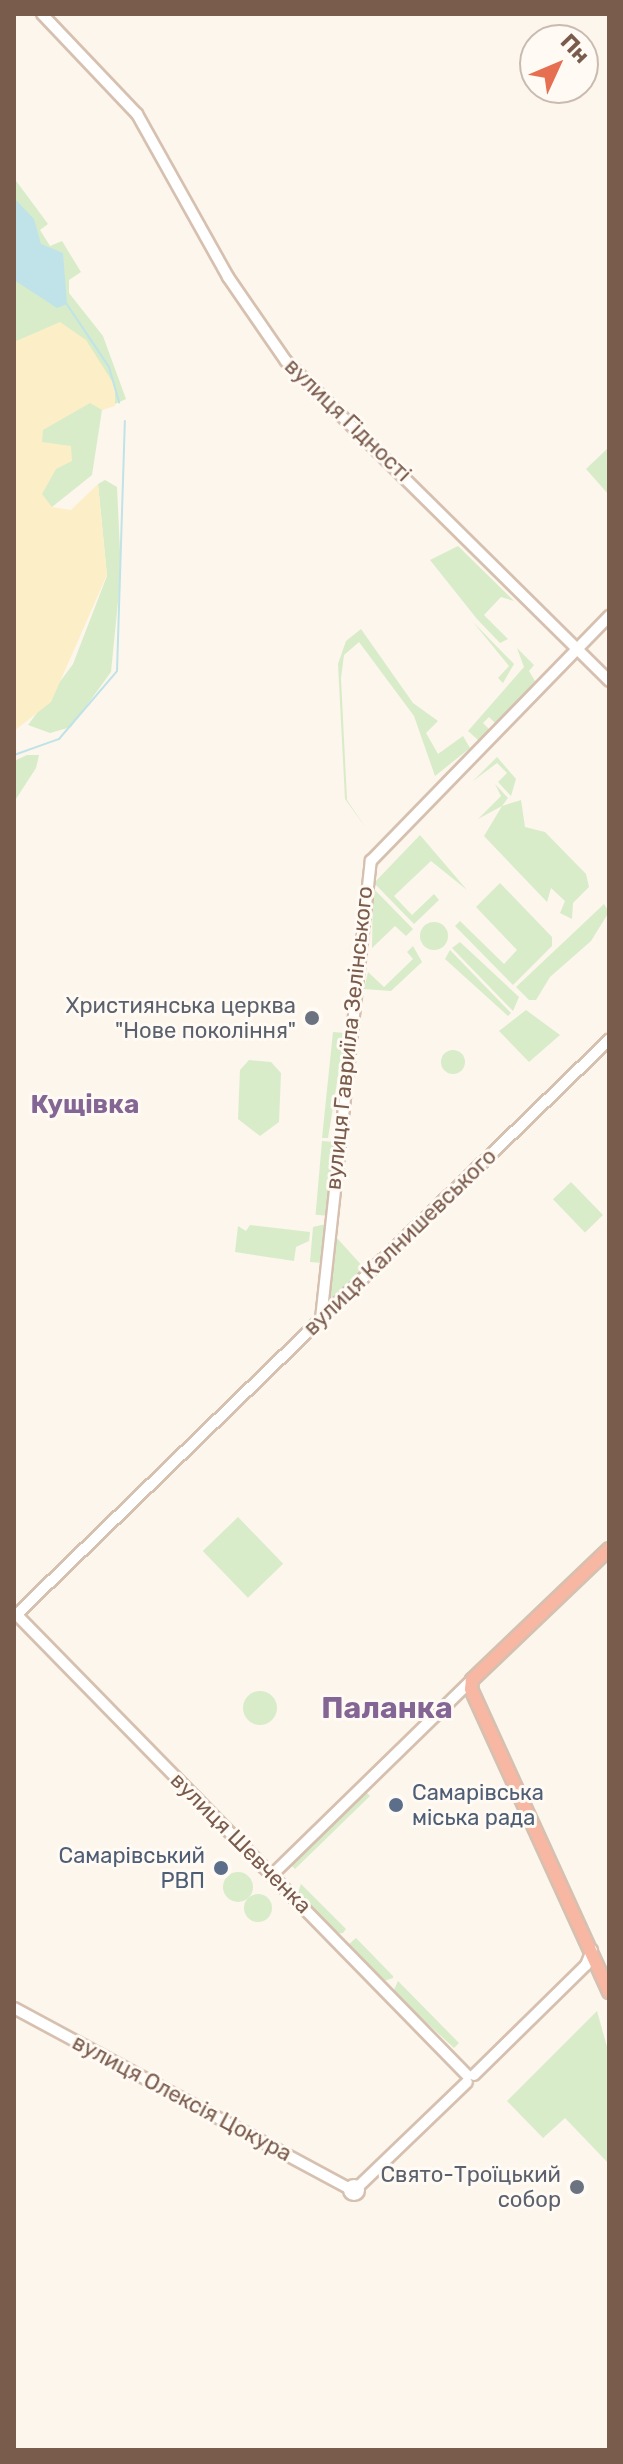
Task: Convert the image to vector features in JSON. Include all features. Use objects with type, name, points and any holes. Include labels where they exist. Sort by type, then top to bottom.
[{"type":"highway","points":[[609,1549],[472,1680],[476,1712],[592,1950],[609,1992]]},
{"type":"street","name":"вулиця Гідності","points":[[42,14],[137,114],[234,287],[286,361],[609,681]]},
{"type":"street","name":"вулиця Гавриїла Зелінського","points":[[321,1319],[361,902],[371,861],[609,616]]},
{"type":"street","name":"вулиця Калнишевського","points":[[15,1613],[609,1040]]},
{"type":"street","name":"вулиця Шевченка","points":[[15,1613],[469,2077]]},
{"type":"street","points":[[273,1874],[472,1680]]},
{"type":"street","points":[[469,2077],[586,1965],[592,1950]]},
{"type":"street","name":"вулиця Олексія Цокура","points":[[14,2008],[354,2188],[469,2077]]},
{"type":"green space","points":[[14,178],[48,224],[40,230],[50,246],[62,241],[81,272],[69,280],[69,293],[103,336],[126,399],[102,410],[92,475],[52,507],[14,489]]},
{"type":"green space","points":[[609,447],[609,495],[586,469]]},
{"type":"green space","points":[[105,480],[117,487],[121,572],[111,672],[71,727],[50,733],[28,725],[73,664],[107,576],[98,484]]},
{"type":"green space","points":[[458,546],[514,601],[501,597],[484,615],[508,639],[500,643],[430,560]]},
{"type":"green space","points":[[473,622],[514,664],[503,683],[498,678],[509,666]]},
{"type":"green space","points":[[361,629],[413,703],[438,721],[426,733],[438,754],[463,736],[470,748],[435,776],[414,716],[359,642],[344,655],[341,678],[347,800],[366,828],[345,799],[338,664],[346,641]]},
{"type":"green space","points":[[517,648],[534,665],[529,671],[538,686],[497,725],[489,717],[483,723],[491,731],[478,740],[468,731],[524,667]]},
{"type":"green space","points":[[27,755],[39,755],[36,768],[14,802],[14,761]]},
{"type":"green space","points":[[497,757],[516,779],[511,796],[498,782],[507,773],[497,763],[473,781]]},
{"type":"green space","points":[[495,784],[508,798],[502,806],[478,819],[501,796]]},
{"type":"green space","points":[[521,800],[525,827],[545,832],[586,874],[589,887],[573,903],[572,919],[560,913],[565,901],[551,888],[547,902],[484,836],[502,806]]},
{"type":"green space","points":[[420,835],[467,890],[431,861],[394,896],[412,915],[434,894],[439,900],[414,924],[374,883]]},
{"type":"green space","points":[[500,883],[552,937],[552,946],[513,985],[455,926],[460,921],[504,964],[517,950],[476,907]]},
{"type":"green space","points":[[373,888],[413,929],[406,936],[395,926],[372,948]]},
{"type":"green space","points":[[604,904],[609,912],[591,941],[550,977],[536,1000],[529,1000],[516,987]]},
{"type":"green space","points":[[434,922],[444,926],[448,936],[444,946],[434,950],[424,946],[420,936],[424,926]]},
{"type":"green space","points":[[460,942],[519,997],[513,1011],[452,948]]},
{"type":"green space","points":[[413,946],[422,962],[391,991],[364,989],[368,972],[384,987],[413,959],[407,952]]},
{"type":"green space","points":[[450,950],[511,1013],[508,1016],[445,959]]},
{"type":"green space","points":[[526,1010],[560,1035],[529,1062],[499,1031]]},
{"type":"green space","points":[[333,1032],[345,1033],[328,1138],[322,1138]]},
{"type":"green space","points":[[453,1050],[461,1054],[465,1062],[461,1070],[453,1074],[445,1070],[441,1062],[445,1054]]},
{"type":"green space","points":[[249,1060],[271,1062],[281,1073],[279,1122],[260,1136],[238,1119],[240,1070]]},
{"type":"green space","points":[[322,1141],[334,1142],[328,1216],[316,1215]]},
{"type":"green space","points":[[571,1182],[603,1215],[585,1232],[553,1199]]},
{"type":"green space","points":[[326,1224],[322,1263],[310,1262],[313,1227]]},
{"type":"green space","points":[[250,1225],[310,1232],[309,1241],[296,1247],[294,1261],[235,1252],[238,1226],[246,1231]]},
{"type":"green space","points":[[336,1237],[365,1269],[331,1302],[327,1300]]},
{"type":"green space","points":[[238,1517],[283,1564],[248,1598],[203,1551]]},
{"type":"green space","points":[[260,1691],[272,1696],[277,1708],[272,1720],[260,1725],[248,1720],[243,1708],[248,1696]]},
{"type":"green space","points":[[365,1791],[370,1796],[295,1869],[289,1863]]},
{"type":"green space","points":[[238,1872],[244,1873],[252,1881],[252,1893],[244,1901],[238,1902],[232,1901],[224,1893],[223,1887],[224,1881],[232,1873]]},
{"type":"green space","points":[[301,1884],[346,1929],[343,1933],[335,1934],[297,1895]]},
{"type":"green space","points":[[258,1894],[268,1898],[272,1908],[268,1918],[258,1922],[248,1918],[244,1908],[248,1898]]},
{"type":"green space","points":[[356,1938],[393,1978],[384,1981],[348,1945]]},
{"type":"green space","points":[[398,1981],[459,2043],[454,2048],[393,1992]]},
{"type":"green space","points":[[597,2011],[609,2054],[609,2164],[565,2118],[543,2138],[507,2101]]},
{"type":"sand","points":[[60,322],[86,340],[115,386],[115,406],[102,410],[90,403],[43,430],[42,442],[71,446],[72,461],[56,469],[42,494],[52,507],[71,510],[98,484],[107,575],[51,702],[14,731],[14,342]]},
{"type":"water","points":[[14,198],[34,219],[41,244],[63,253],[67,304],[57,308],[14,280]]},
{"type":"waterway","points":[[66,303],[109,367],[119,403]]},
{"type":"waterway","points":[[14,755],[59,739],[117,671],[125,421]]},
{"type":"place","name":"Християнська церква \"Нове покоління\"","points":[[312,1018]]},
{"type":"place","name":"Самарівська міська рада","points":[[396,1805]]},
{"type":"place","name":"Самарівський РВП","points":[[221,1868]]},
{"type":"place","name":"Свято-Троїцький собор","points":[[577,2187]]},
{"type":"district","name":"Кущівка","points":[[85,1105]]},
{"type":"district","name":"Паланка","points":[[387,1708]]}]
